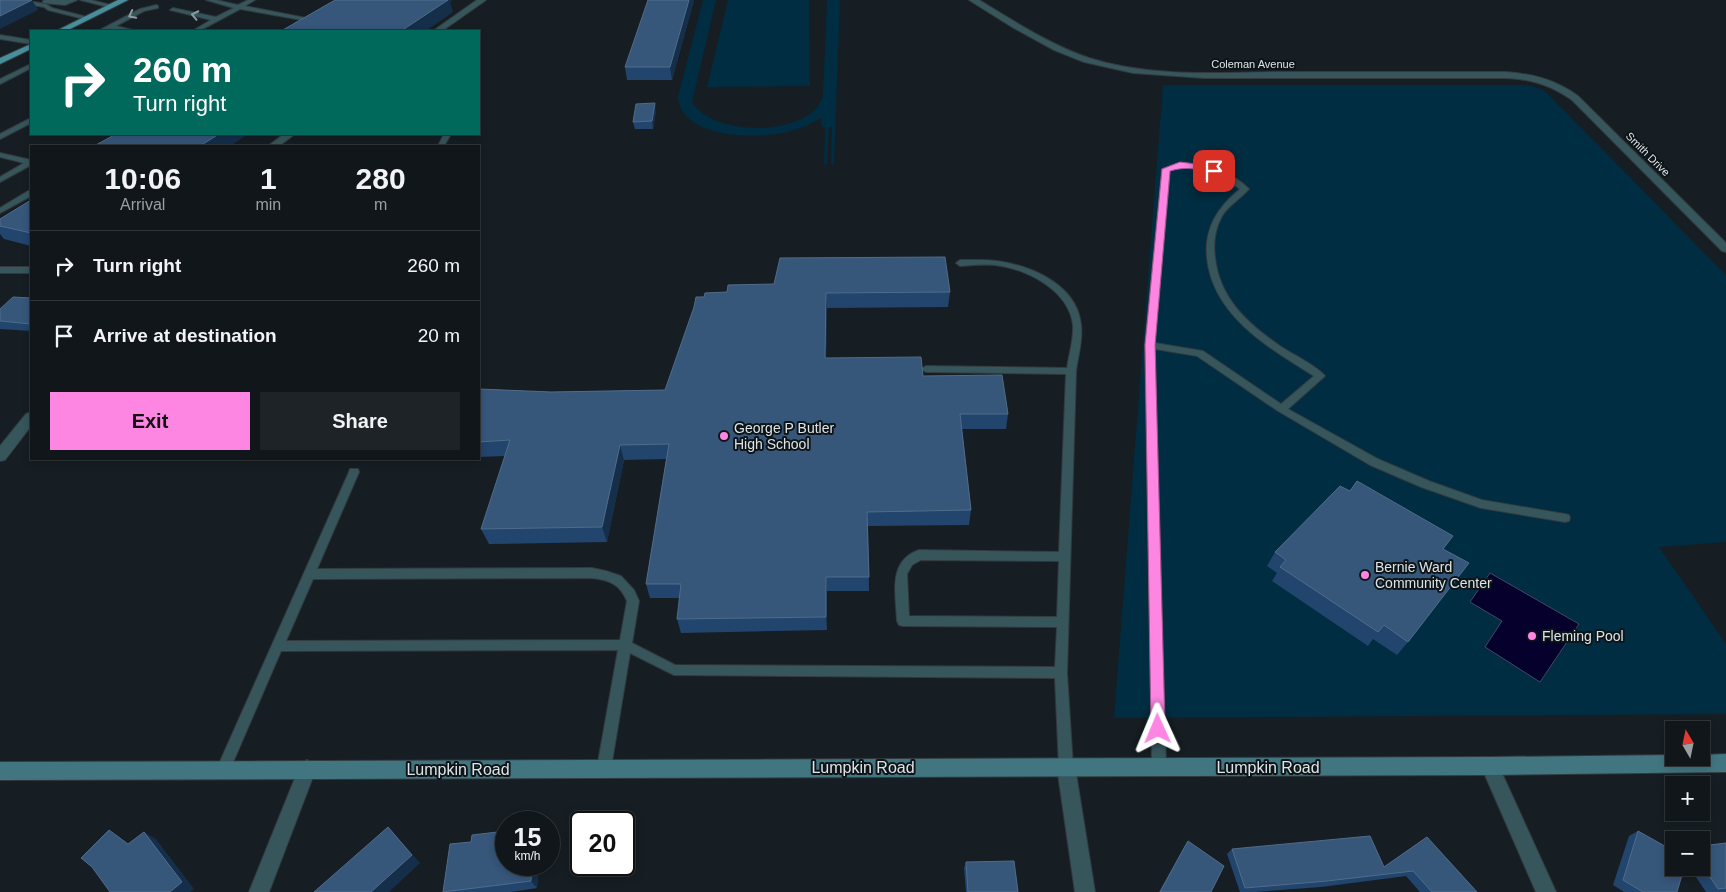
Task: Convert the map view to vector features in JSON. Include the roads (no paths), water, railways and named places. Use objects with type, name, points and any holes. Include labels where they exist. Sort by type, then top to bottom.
[{"type":"main road","points":[[62,30],[124,0]]},
{"type":"main road","points":[[0,61],[30,45]]},
{"type":"main road","name":"Lumpkin Road","points":[[0,771],[1490,766],[1726,763]]},
{"type":"street","points":[[438,30],[482,0]]},
{"type":"street","name":"Coleman Avenue","points":[[973,0],[1044,41],[1071,54],[1101,64],[1140,71],[1204,75],[1506,75],[1529,76],[1549,82]]},
{"type":"street","name":"Smith Drive","points":[[1549,82],[1575,98],[1726,249]]},
{"type":"street","points":[[274,145],[288,135]]},
{"type":"street","points":[[0,456],[30,418]]},
{"type":"street","points":[[1490,766],[1546,892]]},
{"type":"street","points":[[1066,767],[1085,892]]},
{"type":"street","points":[[259,892],[308,769]]},
{"type":"lane","points":[[34,0],[56,4],[74,0]]},
{"type":"lane","points":[[83,0],[112,6]]},
{"type":"lane","points":[[209,0],[313,20]]},
{"type":"lane","points":[[197,30],[252,0]]},
{"type":"lane","points":[[14,1],[46,6],[50,9],[88,18]]},
{"type":"lane","points":[[103,30],[142,10],[156,7]]},
{"type":"lane","points":[[173,10],[217,19]]},
{"type":"lane","points":[[306,24],[321,16]]},
{"type":"lane","points":[[110,27],[126,30]]},
{"type":"lane","points":[[0,37],[30,44]]},
{"type":"lane","points":[[0,82],[30,67]]},
{"type":"lane","points":[[2,135],[30,121]]},
{"type":"lane","points":[[0,155],[30,162]]},
{"type":"lane","points":[[0,180],[30,163]]},
{"type":"lane","points":[[1159,767],[1150,345],[1166,169],[1180,165],[1203,167],[1225,175],[1245,189],[1224,207],[1211,232],[1210,262],[1218,287],[1234,313],[1267,342],[1320,376],[1281,409]]},
{"type":"lane","points":[[0,212],[30,194]]},
{"type":"lane","points":[[960,262],[1001,264],[1038,275],[1067,297],[1074,310],[1077,326],[1071,371],[1062,673],[1066,767]]},
{"type":"lane","points":[[0,270],[30,270]]},
{"type":"lane","points":[[1150,345],[1200,352],[1281,409],[1374,462],[1425,484],[1481,504],[1566,518]]},
{"type":"lane","points":[[926,369],[1071,371]]},
{"type":"lane","points":[[223,770],[354,472]]},
{"type":"lane","points":[[1063,622],[903,621],[901,574],[908,562],[919,555],[1065,557]]},
{"type":"lane","points":[[310,574],[592,572],[613,576],[627,587],[633,601],[604,768]]},
{"type":"lane","points":[[278,646],[625,645],[674,670],[1062,673]]},
{"type":"place","name":"George P Butler High School","points":[[724,436]]},
{"type":"place","name":"Bernie Ward Community Center","points":[[1365,575]]},
{"type":"place","name":"Fleming Pool","points":[[1532,636]]}]
